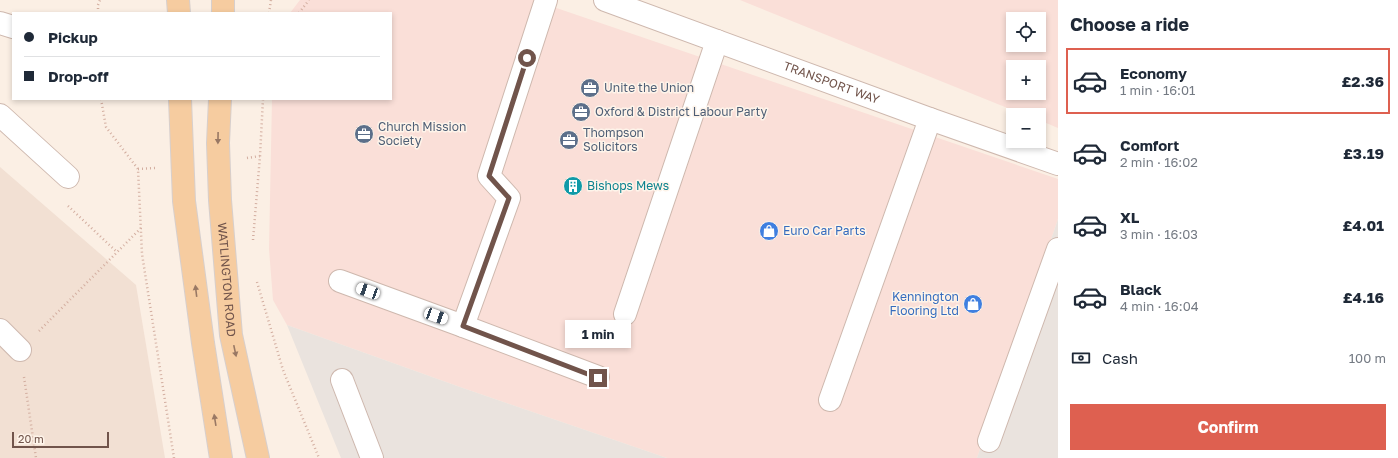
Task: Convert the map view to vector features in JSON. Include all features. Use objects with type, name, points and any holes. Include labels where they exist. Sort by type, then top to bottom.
[{"type":"main road","points":[[178,0],[179,12]]},
{"type":"main road","points":[[223,0],[223,12]]},
{"type":"main road","points":[[180,100],[184,201],[203,343],[221,458]]},
{"type":"main road","name":"WATLINGTON ROAD","points":[[220,100],[218,143],[220,200],[232,335],[258,458]]},
{"type":"street","points":[[463,326],[509,198],[489,176],[546,0]]},
{"type":"street","name":"TRANSPORT WAY","points":[[604,0],[1058,164]]},
{"type":"street","points":[[0,23],[12,27]]},
{"type":"street","points":[[625,314],[717,41]]},
{"type":"street","points":[[0,115],[68,177]]},
{"type":"street","points":[[830,400],[930,119]]},
{"type":"street","points":[[989,441],[1058,250]]},
{"type":"street","points":[[340,281],[598,378]]},
{"type":"street","points":[[0,330],[20,350]]},
{"type":"street","points":[[342,380],[372,458]]},
{"type":"path","points":[[98,12],[98,4],[100,0]]},
{"type":"path","points":[[270,12],[271,0]]},
{"type":"path","points":[[300,12],[309,0]]},
{"type":"path","points":[[101,100],[106,127],[138,170],[142,254],[174,458]]},
{"type":"path","points":[[253,241],[263,100]]},
{"type":"path","points":[[36,458],[20,350],[141,228]]},
{"type":"path","points":[[256,279],[283,370],[319,458]]},
{"type":"shaded area","points":[[300,0],[533,0],[1058,179],[1058,219],[977,458],[667,458],[460,387],[287,325],[273,300],[269,249],[272,100],[392,100],[392,12],[291,12]]},
{"type":"shaded area","points":[[740,0],[1058,0],[1058,128],[1046,123],[1046,108],[1008,108]]},
{"type":"shaded area","points":[[0,167],[136,285],[165,458],[0,458]]},
{"type":"shaded area","points":[[1058,219],[1058,458],[977,458]]},
{"type":"shaded area","points":[[287,325],[460,387],[667,458],[341,458]]},
{"type":"place","name":"Unite the Union","points":[[590,88]]},
{"type":"place","name":"Oxford & District Labour Party","points":[[581,112]]},
{"type":"place","name":"Church Mission Society","points":[[364,134]]},
{"type":"place","name":"Thompson Solicitors","points":[[569,140]]},
{"type":"place","name":"Bishops Mews","points":[[573,186]]},
{"type":"place","name":"Euro Car Parts","points":[[769,231]]},
{"type":"place","name":"Kennington Flooring Ltd","points":[[973,304]]},
{"type":"route","points":[[527,58],[489,176],[509,198],[463,326],[598,378]]}]
